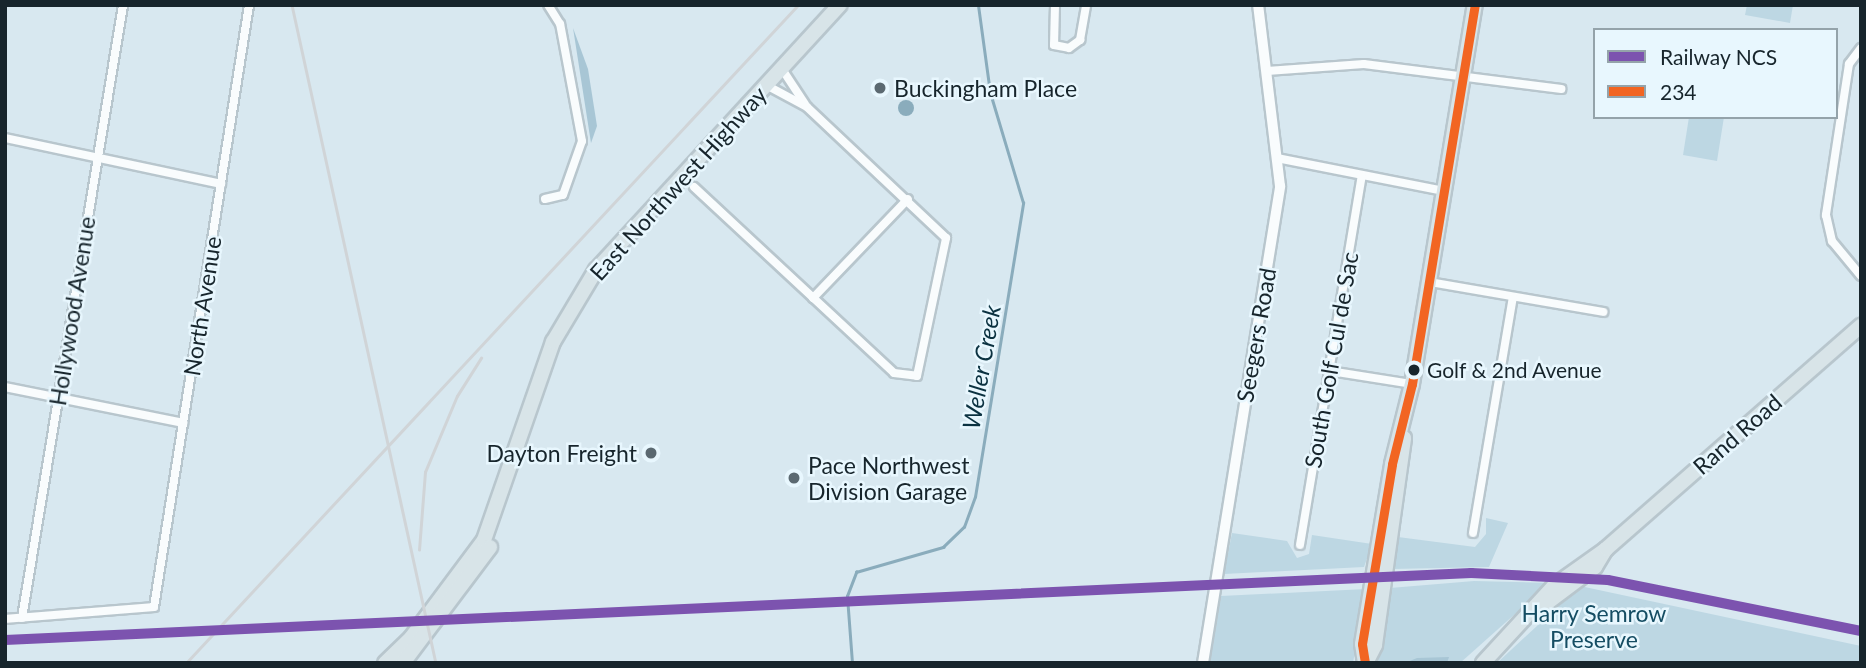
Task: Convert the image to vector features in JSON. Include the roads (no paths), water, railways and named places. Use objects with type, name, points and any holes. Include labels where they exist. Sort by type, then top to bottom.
[{"type":"main road","name":"East Northwest Highway","points":[[385,663],[411,638],[484,540],[553,342],[596,270],[840,5]]},
{"type":"main road","points":[[1366,663],[1375,645],[1403,478],[1404,430],[1475,5]]},
{"type":"main road","name":"Rand Road","points":[[1483,663],[1539,608],[1554,586],[1610,546],[1861,326]]},
{"type":"main road","name":"East Northwest Highway","points":[[403,663],[492,543],[514,491],[529,417]]},
{"type":"street","name":"Hollywood Avenue","points":[[22,618],[123,5]]},
{"type":"street","name":"North Avenue","points":[[22,618],[154,607],[249,5]]},
{"type":"street","points":[[545,199],[563,195],[582,141],[560,24],[548,5]]},
{"type":"street","points":[[1055,5],[1054,45],[1069,48],[1080,40],[1086,5]]},
{"type":"street","name":"Seegers Road","points":[[1203,663],[1276,214],[1277,158],[1258,5]]},
{"type":"street","points":[[1861,48],[1849,64],[1826,215],[1828,234],[1861,276]]},
{"type":"street","points":[[1267,71],[1364,64],[1464,73],[1561,89]]},
{"type":"street","points":[[782,69],[807,107]]},
{"type":"street","points":[[694,187],[894,373],[917,376],[927,353],[946,238],[908,199],[807,107],[766,85]]},
{"type":"street","points":[[5,138],[221,184]]},
{"type":"street","points":[[1277,158],[1444,191]]},
{"type":"street","name":"South Golf Cul de Sac","points":[[1300,545],[1362,176]]},
{"type":"street","points":[[813,298],[908,199]]},
{"type":"street","points":[[1430,282],[1603,312]]},
{"type":"street","points":[[1473,533],[1513,297]]},
{"type":"street","points":[[1330,371],[1412,384]]},
{"type":"street","points":[[5,387],[183,423]]},
{"type":"street","points":[[5,619],[22,618]]},
{"type":"waterway","name":"Weller Creek","points":[[852,663],[847,596],[856,572],[943,547],[964,527],[975,497],[1023,203],[990,93],[978,5]]},
{"type":"railway","points":[[292,5],[436,663]]},
{"type":"railway","points":[[186,663],[798,5]]},
{"type":"railway","points":[[419,550],[425,472],[457,396],[481,358]]},
{"type":"rail line","name":"NCS","points":[[5,640],[1471,573],[1608,580],[1861,631]]},
{"type":"place","name":"Buckingham Place","points":[[880,88]]},
{"type":"place","name":"Golf & 2nd Avenue","points":[[1414,370]]},
{"type":"place","name":"Dayton Freight","points":[[651,453]]},
{"type":"place","name":"Pace Northwest Division Garage","points":[[794,478]]},
{"type":"park label","name":"Harry Semrow Preserve","points":[[1594,626]]}]
